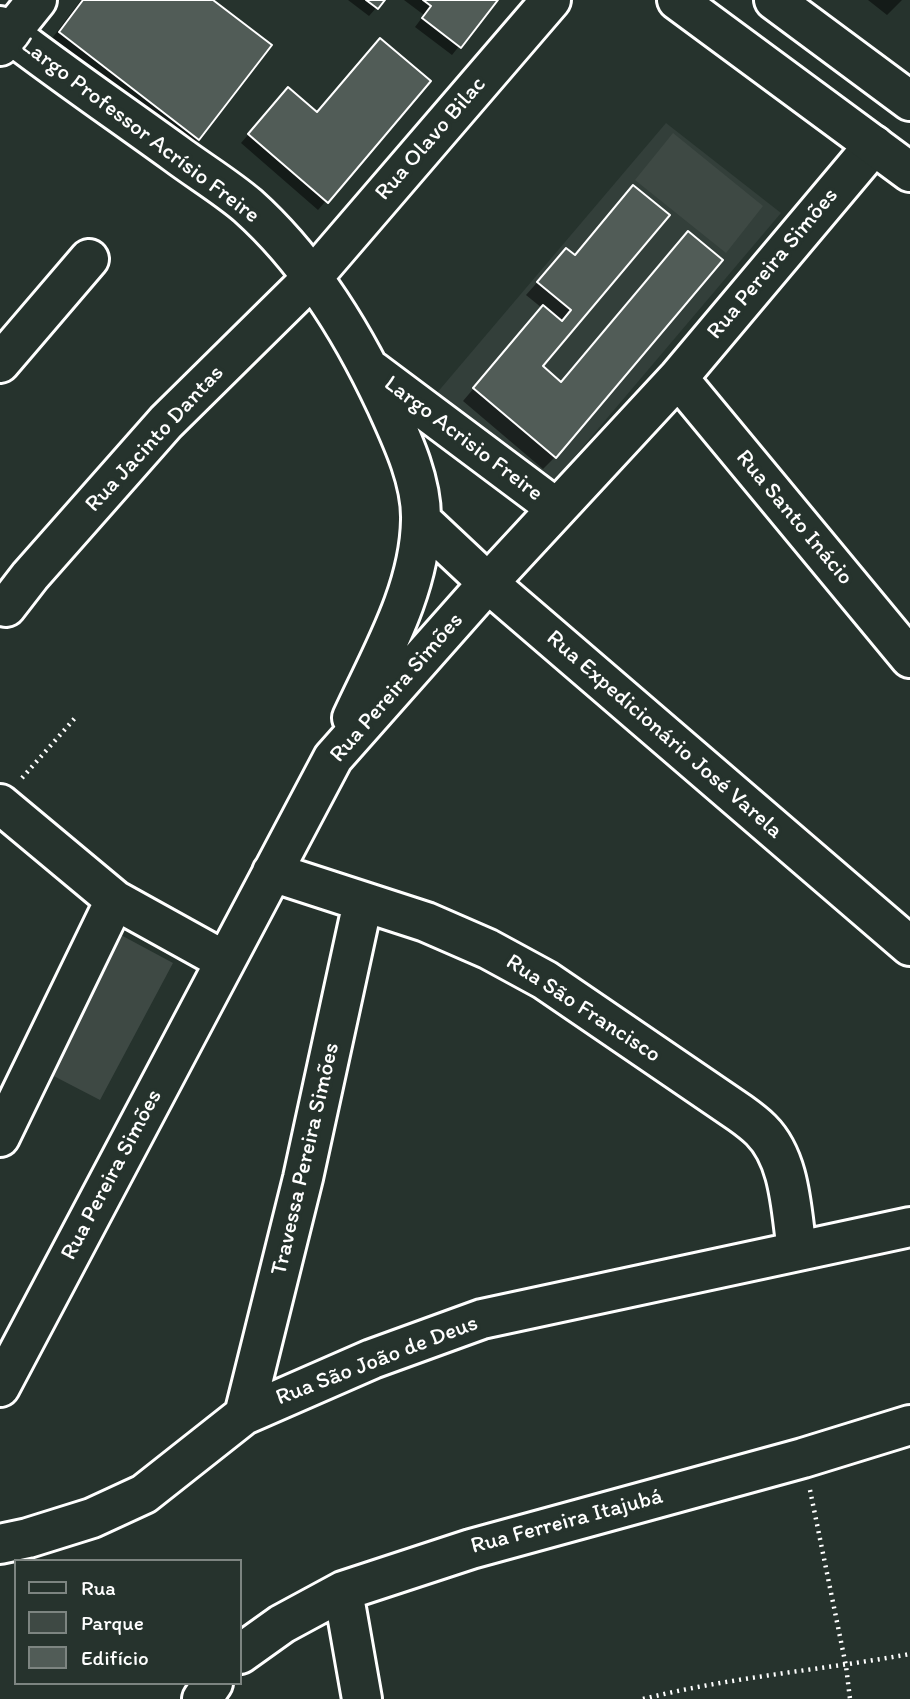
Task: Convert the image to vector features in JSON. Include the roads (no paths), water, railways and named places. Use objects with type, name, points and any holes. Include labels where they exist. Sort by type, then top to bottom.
[{"type":"street","points":[[3,35],[37,0]]},
{"type":"street","name":"Rua Olavo Bilac","points":[[312,278],[551,0]]},
{"type":"street","points":[[677,0],[910,172]]},
{"type":"street","points":[[774,0],[910,101]]},
{"type":"street","name":"Largo Professor Acrísio Freire","points":[[3,35],[247,206],[312,278],[370,369],[394,421],[418,494],[421,520],[416,560],[404,600],[333,758]]},
{"type":"street","name":"Rua Pereira Simões","points":[[0,1387],[333,758],[556,508],[678,378],[874,145]]},
{"type":"street","points":[[0,363],[89,259]]},
{"type":"street","name":"Rua Jacinto Dantas","points":[[6,607],[30,576],[166,422],[312,278]]},
{"type":"street","name":"Largo Acrisio Freire","points":[[370,369],[556,508]]},
{"type":"street","name":"Rua Santo Inácio","points":[[678,378],[910,657]]},
{"type":"street","name":"Rua Expedicionário José Varela","points":[[421,520],[488,583],[910,946]]},
{"type":"street","points":[[1,803],[115,900],[225,961]]},
{"type":"street","name":"Rua São Francisco","points":[[272,872],[426,922],[488,948],[545,980],[740,1113],[762,1132],[775,1150],[785,1175],[797,1250]]},
{"type":"street","points":[[0,1137],[115,900]]},
{"type":"street","name":"Travessa Pereira Simões","points":[[244,1415],[303,1178],[363,902]]},
{"type":"street","name":"Rua São João de Deus","points":[[0,1544],[92,1518],[144,1494],[244,1415],[372,1359],[482,1319],[910,1227]]},
{"type":"street","name":"Rua Ferreira Itajubá","points":[[242,1653],[282,1624],[343,1591],[471,1549],[803,1458],[910,1425]]},
{"type":"street","points":[[343,1591],[362,1699]]}]
